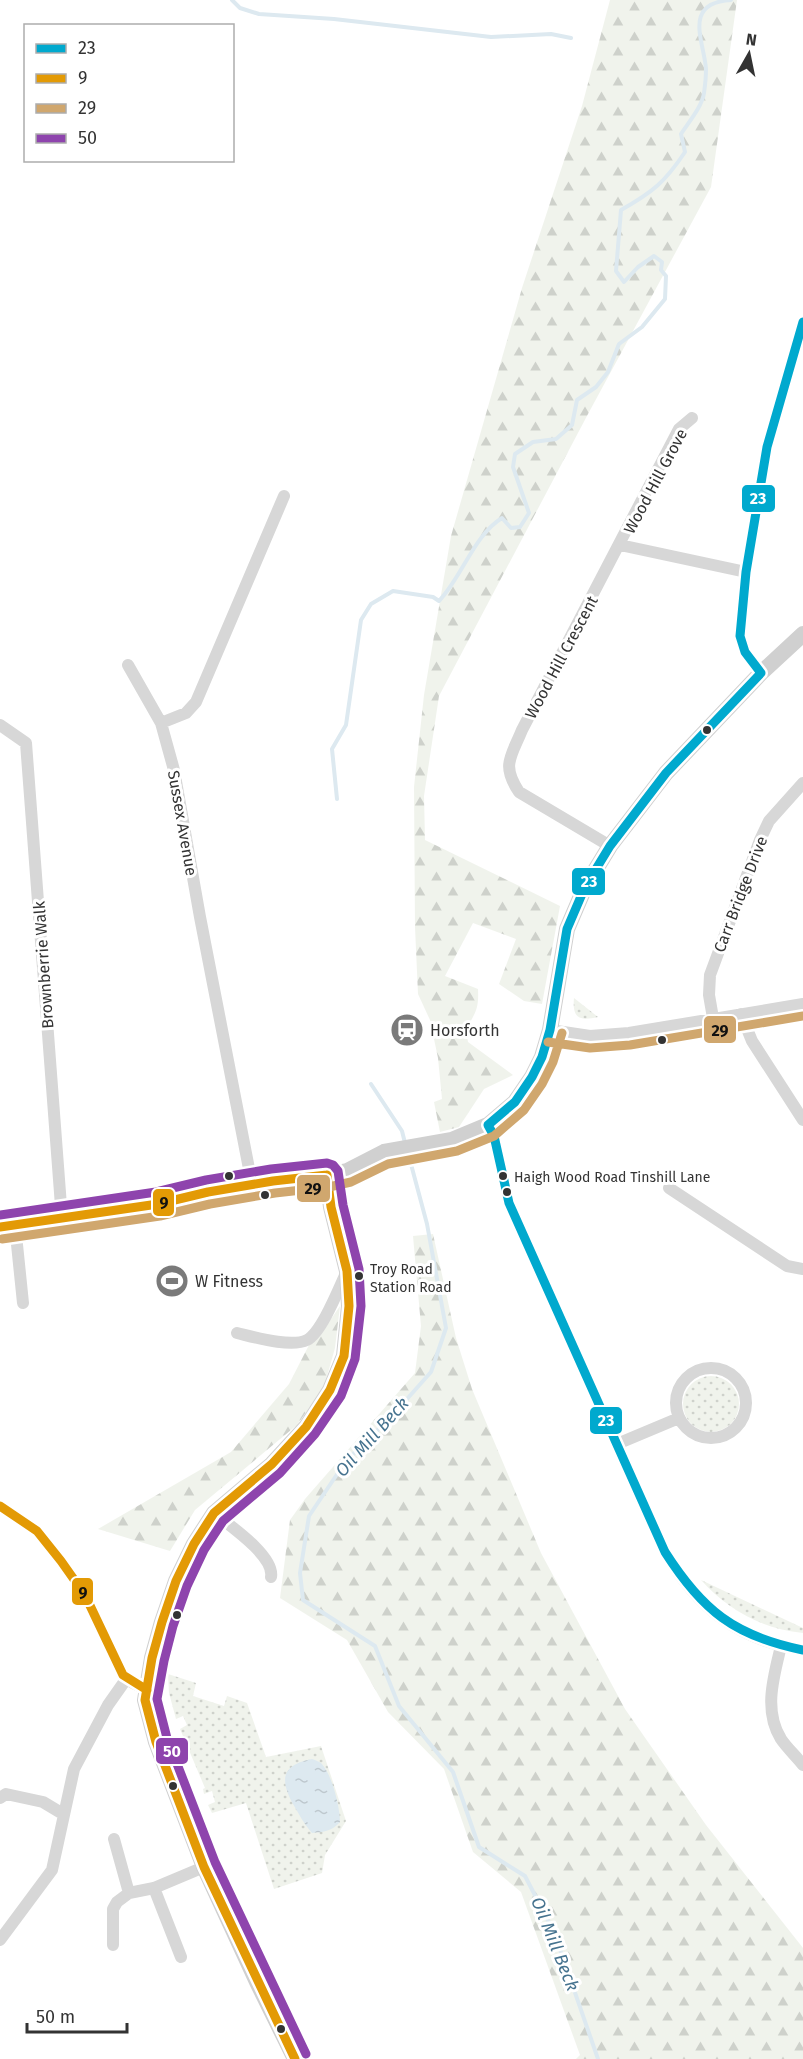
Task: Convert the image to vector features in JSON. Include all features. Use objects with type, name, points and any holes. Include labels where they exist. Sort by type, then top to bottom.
[{"type":"street","points":[[761,673],[745,652],[740,636],[746,572],[767,447],[803,322]]},
{"type":"street","name":"Wood Hill Grove","points":[[620,545],[679,429],[692,418]]},
{"type":"street","points":[[161,723],[186,712],[196,702],[284,496]]},
{"type":"street","points":[[620,545],[746,572]]},
{"type":"street","name":"Wood Hill Crescent","points":[[610,846],[519,792],[507,765],[522,730],[620,545]]},
{"type":"street","points":[[23,1303],[7,1226],[158,1204],[252,1184],[347,1171],[384,1152],[452,1140],[488,1125],[515,1102],[542,1057],[550,1030],[567,929],[585,887],[610,846],[666,772],[761,673],[803,634]]},
{"type":"street","name":"Sussex Avenue","points":[[128,665],[161,723],[174,770],[252,1184]]},
{"type":"street","name":"Brownberrie Walk","points":[[0,725],[26,743],[62,1218]]},
{"type":"street","name":"Carr Bridge Drive","points":[[713,1018],[709,994],[710,975],[760,840],[769,820],[803,783]]},
{"type":"street","points":[[550,1030],[579,1036],[600,1036],[803,1004]]},
{"type":"street","points":[[741,1014],[752,1041],[803,1120]]},
{"type":"street","points":[[488,1125],[494,1136],[508,1203],[664,1552],[693,1593],[729,1623],[747,1634],[781,1646],[803,1650]]},
{"type":"street","points":[[295,2059],[204,1867],[156,1742],[146,1700],[162,1622],[176,1581],[194,1544],[214,1513],[272,1464],[306,1427],[330,1390],[345,1349],[350,1306],[347,1271],[331,1207],[327,1175]]},
{"type":"street","points":[[669,1188],[788,1266],[803,1269]]},
{"type":"street","points":[[237,1334],[286,1343],[306,1341],[317,1331],[347,1271]]},
{"type":"street","points":[[715,1368],[729,1373],[740,1383],[746,1396],[746,1411],[740,1424],[729,1434],[715,1439],[700,1437],[688,1430],[679,1418],[676,1403],[679,1389],[688,1377],[700,1370],[715,1368]]},
{"type":"street","points":[[617,1444],[679,1418]]},
{"type":"street","points":[[0,1506],[37,1531],[62,1561],[85,1595],[116,1664],[127,1678],[147,1690]]},
{"type":"street","points":[[214,1513],[248,1540],[269,1564],[272,1570],[271,1577]]},
{"type":"street","points":[[781,1646],[773,1682],[771,1702],[773,1718],[781,1739],[803,1765]]},
{"type":"street","points":[[0,1940],[52,1870],[74,1769],[108,1705],[127,1678]]},
{"type":"street","points":[[0,1798],[6,1794],[43,1802],[63,1814]]},
{"type":"street","points":[[114,1839],[129,1893]]},
{"type":"street","points":[[113,1945],[113,1910],[117,1902],[129,1893],[154,1888],[204,1867]]},
{"type":"street","points":[[154,1888],[181,1957]]},
{"type":"green space","points":[[610,0],[737,0],[711,187],[439,696],[424,796],[425,840],[560,906],[542,1004],[524,1001],[499,984],[516,939],[473,923],[445,976],[478,989],[477,1007],[466,1030],[468,1042],[513,1075],[484,1089],[459,1127],[440,1132],[434,1102],[442,1099],[438,1058],[430,1020],[418,994],[415,927],[414,787],[424,695],[451,536],[522,288],[582,106]]},
{"type":"green space","points":[[574,998],[598,1017],[586,1019],[578,1017],[574,1010]]},
{"type":"green space","points":[[433,1234],[456,1338],[472,1389],[541,1553],[625,1709],[706,1825],[803,1948],[803,2059],[576,2059],[580,2055],[521,1892],[473,1852],[444,1769],[388,1712],[347,1640],[280,1598],[290,1520],[305,1499],[415,1373],[421,1326],[413,1236]]},
{"type":"green space","points":[[340,1306],[335,1348],[324,1387],[297,1425],[195,1510],[170,1551],[98,1529],[231,1452],[289,1384],[309,1345],[320,1335]]},
{"type":"green space","points":[[705,1376],[717,1376],[727,1380],[735,1388],[739,1404],[735,1420],[727,1428],[717,1432],[705,1432],[695,1428],[687,1420],[683,1410],[683,1398],[687,1388],[695,1380]]},
{"type":"green space","points":[[701,1580],[803,1628],[803,1633],[774,1627],[747,1616],[711,1591]]},
{"type":"green space","points":[[168,1674],[196,1683],[193,1696],[224,1706],[227,1696],[247,1703],[266,1757],[321,1746],[346,1821],[325,1855],[322,1873],[274,1889],[246,1803],[212,1813],[208,1805],[215,1802],[212,1791],[204,1794],[203,1789],[205,1788],[180,1729],[187,1725],[183,1716],[176,1719],[169,1693]]},
{"type":"water","points":[[312,1759],[321,1763],[329,1775],[339,1808],[340,1822],[328,1831],[312,1833],[293,1804],[285,1781],[286,1775],[294,1765]]},
{"type":"waterway","points":[[232,0],[240,8],[259,14],[334,19],[491,37],[551,34],[571,38]]},
{"type":"waterway","points":[[337,799],[332,749],[346,725],[361,620],[371,604],[393,591],[433,597],[439,601],[492,525],[502,518],[511,528],[520,527],[529,513],[513,467],[515,454],[533,442],[556,439],[572,425],[577,400],[596,387],[608,372],[619,344],[642,327],[665,299],[666,276],[661,270],[662,262],[654,256],[638,267],[624,282],[616,271],[621,210],[658,186],[685,152],[681,134],[701,104],[705,87],[706,69],[699,25],[701,16],[706,8],[731,0]]},
{"type":"waterway","name":"Oil Mill Beck","points":[[371,1084],[402,1131],[405,1143]]},
{"type":"waterway","name":"Oil Mill Beck","points":[[408,1153],[427,1224],[446,1328],[431,1372],[391,1417],[346,1461],[309,1516],[300,1573],[303,1600],[375,1646],[399,1706],[453,1772],[479,1847],[525,1876],[554,1932],[598,2059]]},
{"type":"transit line","name":"23","points":[[761,673],[745,652],[740,636],[746,572],[767,447],[803,322]]},
{"type":"transit line","name":"23","points":[[488,1125],[515,1102],[542,1057],[550,1030],[567,929],[585,887],[610,846],[666,773],[761,673]]},
{"type":"transit line","name":"29","points":[[548,1042],[590,1048],[630,1045],[803,1016]]},
{"type":"transit line","name":"29","points":[[2,1239],[160,1216],[210,1204],[275,1193],[329,1187],[351,1182],[388,1164],[457,1151],[494,1136],[524,1110],[542,1084],[553,1062],[562,1033]]},
{"type":"transit line","name":"23","points":[[488,1125],[494,1136],[509,1203],[665,1552],[692,1590],[722,1618],[758,1637],[803,1650]]},
{"type":"transit line","name":"50","points":[[0,1215],[156,1192],[206,1180],[271,1169],[327,1163],[333,1165],[338,1171],[343,1205],[359,1269],[361,1306],[355,1359],[341,1396],[315,1434],[280,1473],[223,1521],[204,1550],[187,1586],[173,1626],[157,1699],[167,1738],[215,1862],[306,2054]]},
{"type":"transit line","name":"9","points":[[0,1227],[158,1204],[208,1192],[273,1181],[327,1175]]},
{"type":"transit line","name":"9","points":[[295,2059],[204,1867],[156,1742],[145,1700],[152,1658],[162,1622],[176,1581],[194,1544],[214,1513],[272,1464],[306,1427],[330,1390],[344,1356],[349,1306],[347,1271],[331,1207],[327,1175]]},
{"type":"transit line","name":"9","points":[[0,1506],[37,1531],[61,1561],[85,1595],[123,1675],[147,1690]]},
{"type":"place","name":"Horsforth","points":[[407,1030]]},
{"type":"place","name":"Haigh Wood Road Tinshill Lane","points":[[503,1176]]},
{"type":"place","name":"Troy Road Station Road","points":[[359,1276]]},
{"type":"place","name":"W Fitness","points":[[172,1281]]}]
